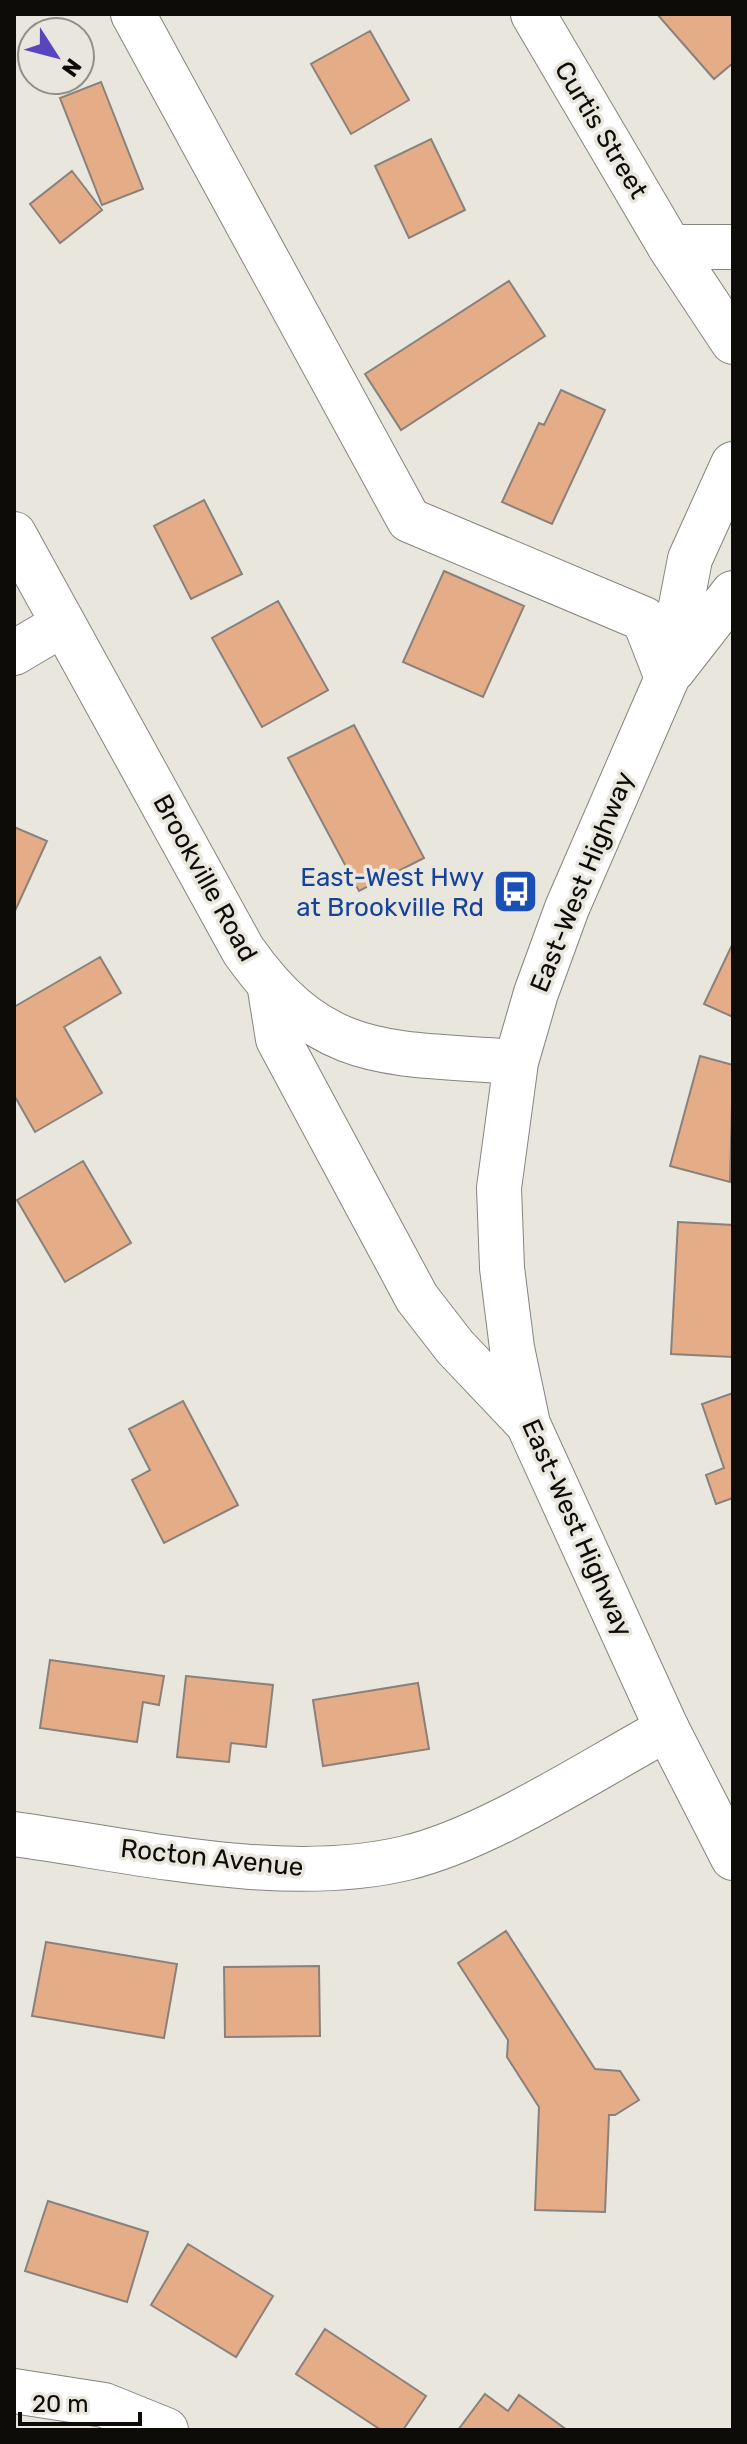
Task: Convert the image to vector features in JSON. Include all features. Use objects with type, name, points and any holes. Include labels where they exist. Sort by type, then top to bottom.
[{"type":"main road","points":[[133,14],[409,520],[644,619],[667,678]]},
{"type":"main road","name":"Curtis Street","points":[[533,14],[670,247],[733,342]]},
{"type":"main road","points":[[670,247],[733,247]]},
{"type":"main road","name":"East-West Highway","points":[[733,464],[690,559],[667,678],[567,908],[536,993],[516,1062],[499,1188],[502,1268],[512,1348],[528,1424],[667,1729],[733,1858]]},
{"type":"main road","name":"Brookville Road","points":[[14,534],[243,950],[270,989],[306,1020],[346,1041],[385,1051],[516,1062]]},
{"type":"main road","name":"East-West Highway","points":[[667,678],[733,593]]},
{"type":"main road","points":[[14,653],[63,624]]},
{"type":"main road","points":[[270,989],[278,1039],[417,1298],[455,1347],[528,1424]]},
{"type":"main road","name":"Rocton Avenue","points":[[14,1834],[251,1866],[329,1870],[407,1858],[475,1833],[667,1729]]},
{"type":"main road","points":[[14,2391],[104,2405],[166,2430]]},
{"type":"building","points":[[657,14],[730,14],[733,18],[733,63],[714,79]]},
{"type":"building","points":[[370,31],[409,100],[351,134],[311,64]]},
{"type":"building","points":[[101,82],[143,189],[102,205],[60,98],[96,96],[96,84]]},
{"type":"building","points":[[431,139],[465,210],[409,238],[375,166]]},
{"type":"building","points":[[72,171],[102,210],[60,243],[30,204]]},
{"type":"building","points":[[509,281],[545,336],[401,430],[365,374]]},
{"type":"building","points":[[561,390],[605,410],[552,524],[502,502],[539,423],[544,425]]},
{"type":"building","points":[[204,500],[242,574],[191,599],[154,526]]},
{"type":"building","points":[[444,571],[524,606],[483,697],[403,662]]},
{"type":"building","points":[[278,601],[328,690],[262,727],[212,638]]},
{"type":"building","points":[[354,725],[424,858],[359,891],[288,758]]},
{"type":"building","points":[[14,827],[47,841],[14,913]]},
{"type":"building","points":[[733,943],[733,1017],[704,1004]]},
{"type":"building","points":[[100,957],[121,993],[64,1027],[102,1093],[35,1132],[14,1095],[14,1007]]},
{"type":"building","points":[[700,1056],[733,1065],[730,1182],[670,1166]]},
{"type":"building","points":[[83,1161],[131,1243],[65,1282],[17,1200]]},
{"type":"building","points":[[678,1222],[733,1225],[733,1357],[671,1354]]},
{"type":"building","points":[[733,1393],[733,1498],[716,1504],[706,1475],[724,1468],[702,1404]]},
{"type":"building","points":[[183,1401],[238,1505],[164,1543],[132,1480],[150,1470],[129,1429]]},
{"type":"building","points":[[50,1660],[164,1676],[159,1705],[143,1702],[137,1742],[40,1728]]},
{"type":"building","points":[[186,1676],[273,1685],[266,1747],[231,1743],[229,1762],[177,1757]]},
{"type":"building","points":[[418,1683],[429,1749],[323,1766],[313,1700]]},
{"type":"building","points":[[506,1931],[595,2069],[620,2071],[639,2100],[615,2115],[609,2115],[605,2212],[535,2210],[539,2107],[507,2057],[508,2040],[458,1963]]},
{"type":"building","points":[[46,1942],[177,1964],[164,2038],[32,2016]]},
{"type":"building","points":[[319,1966],[320,2036],[225,2037],[224,1967]]},
{"type":"building","points":[[48,2201],[148,2232],[127,2302],[25,2271]]},
{"type":"building","points":[[188,2244],[273,2296],[236,2357],[151,2305]]},
{"type":"building","points":[[325,2329],[426,2396],[403,2430],[381,2430],[296,2374]]},
{"type":"building","points":[[485,2394],[508,2411],[519,2395],[567,2430],[458,2430]]},
{"type":"place","name":"East-West Hwy at Brookville Rd","points":[[515,892]]}]
